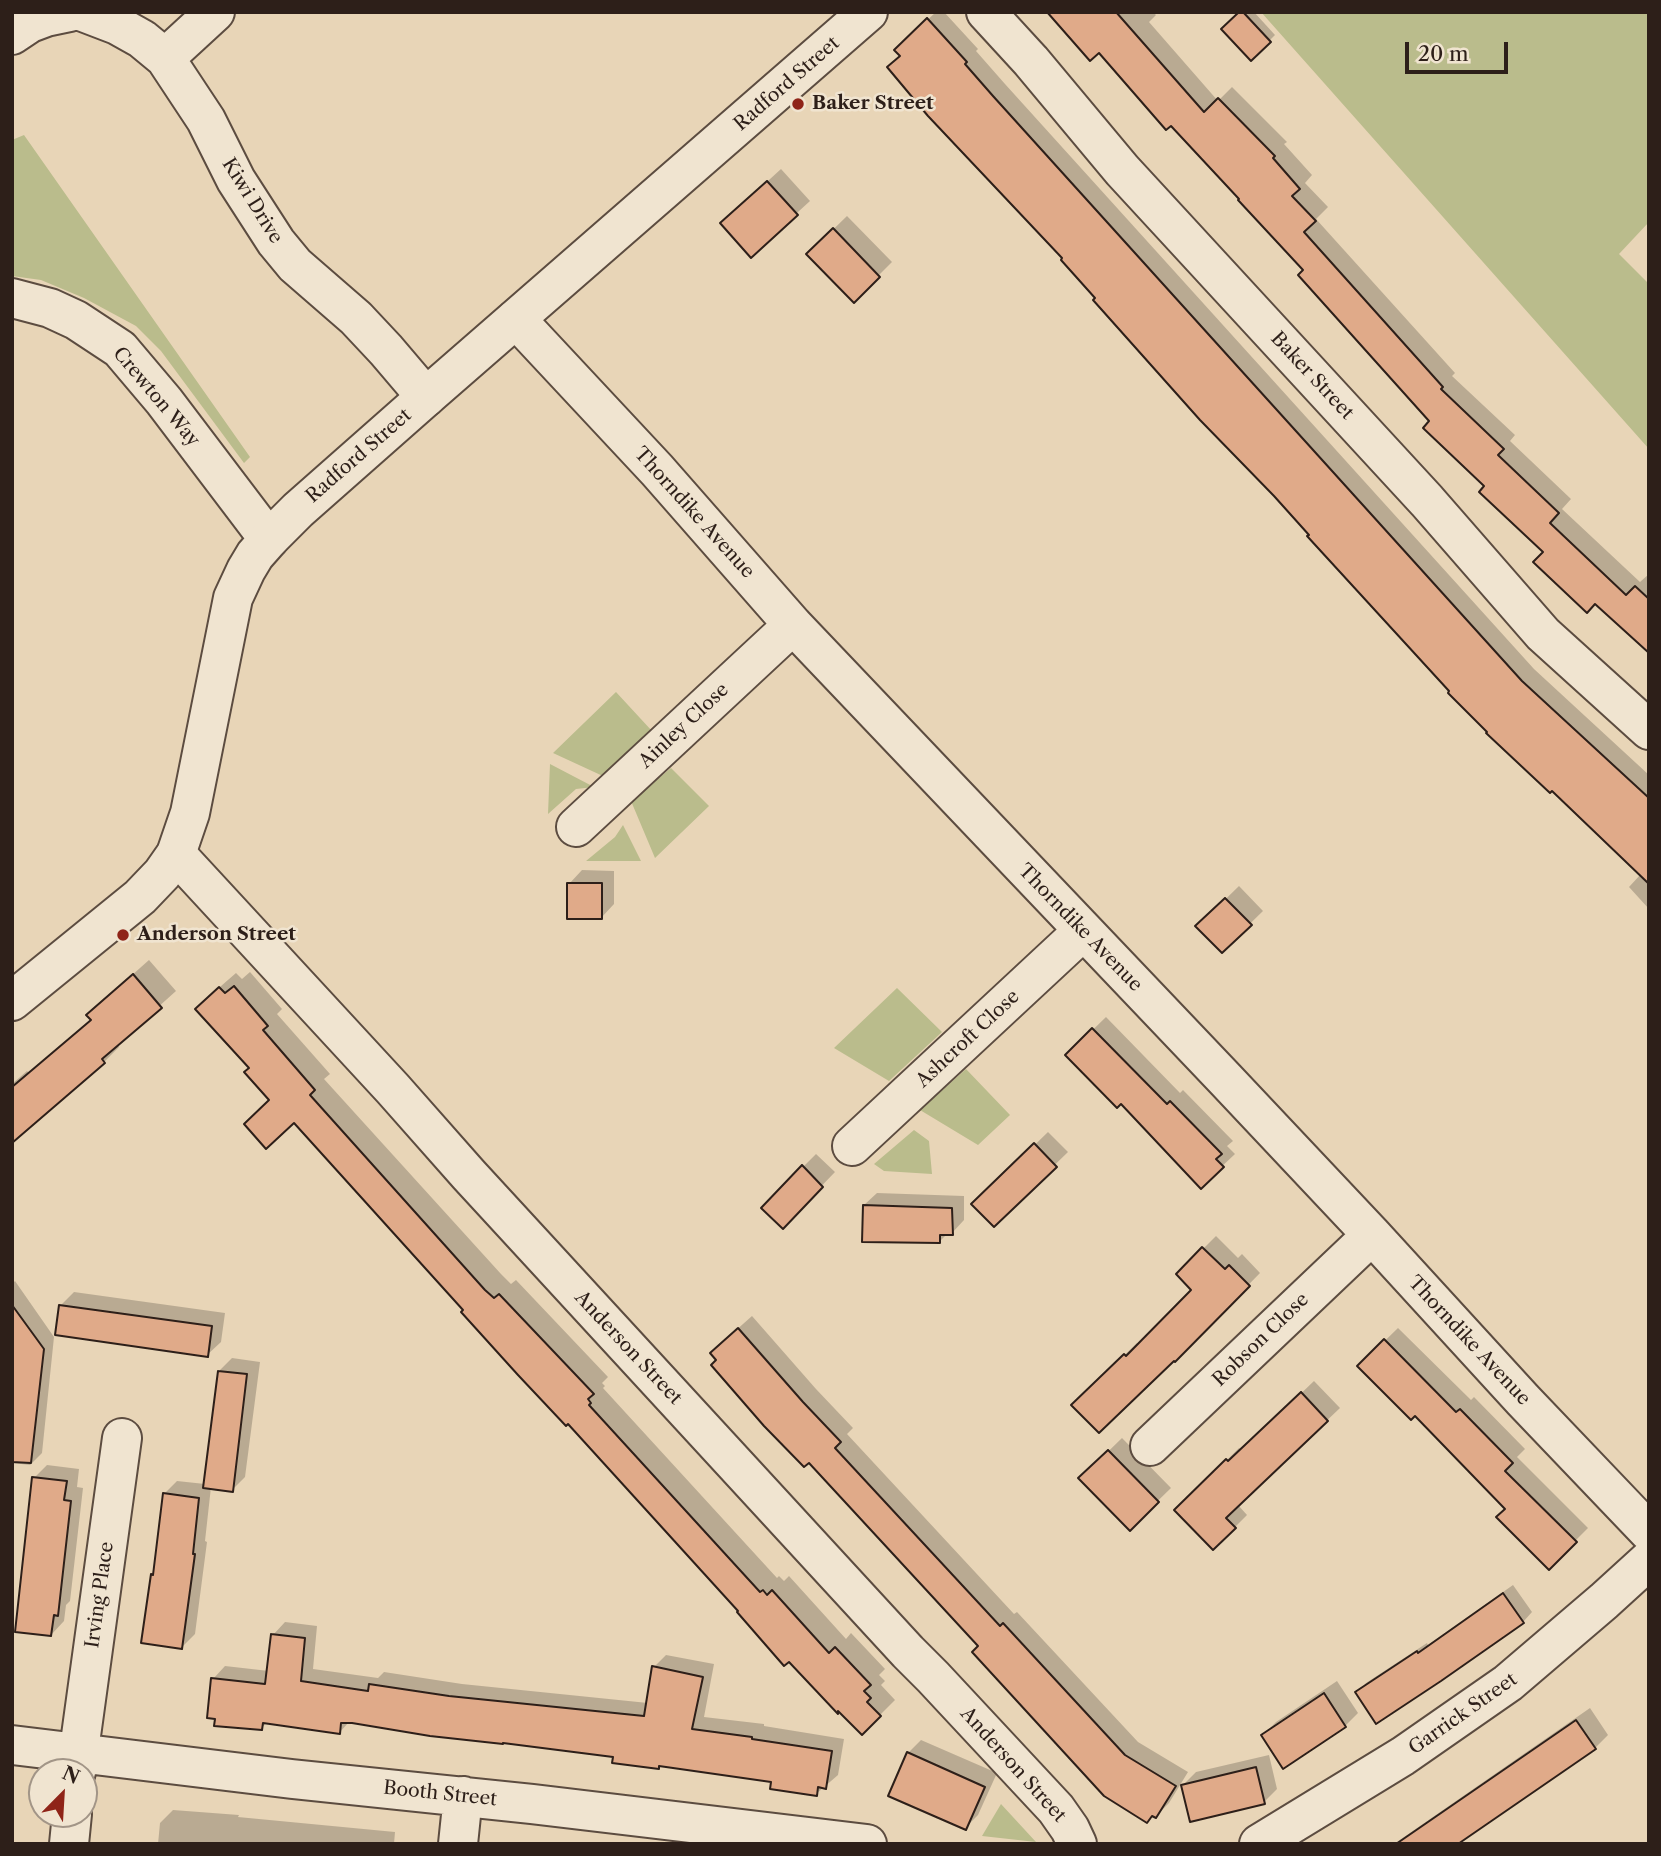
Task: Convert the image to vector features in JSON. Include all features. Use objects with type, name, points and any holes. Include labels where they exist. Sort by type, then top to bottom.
[{"type":"street","points":[[12,34],[30,23],[69,12]]},
{"type":"street","name":"Kiwi Drive","points":[[83,12],[117,25],[142,39],[165,58],[206,120],[236,180],[276,242],[295,265],[356,318],[426,397]]},
{"type":"street","points":[[165,58],[215,12]]},
{"type":"street","name":"Radford Street","points":[[12,1001],[140,897],[162,874],[176,854],[190,813],[233,598],[255,555],[298,510],[869,12]]},
{"type":"street","name":"Baker Street","points":[[986,12],[1031,61],[1122,170],[1427,500],[1543,634],[1649,730]]},
{"type":"street","name":"Crewton Way","points":[[12,298],[50,307],[120,349],[164,401],[270,538]]},
{"type":"street","name":"Thorndike Avenue","points":[[516,319],[657,470],[793,625],[1372,1235],[1522,1400],[1649,1532]]},
{"type":"street","name":"Ainley Close","points":[[576,827],[793,625]]},
{"type":"street","name":"Anderson Street","points":[[176,854],[908,1653],[1056,1809],[1077,1844]]},
{"type":"street","name":"Ashcroft Close","points":[[852,1146],[1083,931]]},
{"type":"street","name":"Robson Close","points":[[1150,1446],[1372,1235]]},
{"type":"street","name":"Irving Place","points":[[78,1758],[122,1438]]},
{"type":"street","name":"Garrick Street","points":[[1259,1844],[1403,1756],[1498,1690],[1557,1642],[1649,1560]]},
{"type":"street","name":"Booth Street","points":[[12,1745],[62,1758]]},
{"type":"street","name":"Booth Street","points":[[98,1764],[464,1796],[867,1844]]},
{"type":"street","points":[[458,1844],[464,1796]]},
{"type":"green space","points":[[1261,12],[1649,12],[1649,222],[1619,254],[1649,284],[1649,449]]},
{"type":"green space","points":[[24,135],[250,457],[244,463],[161,351],[136,326],[84,298],[41,280],[12,276],[12,140]]},
{"type":"green space","points":[[616,692],[652,731],[605,777],[553,753]]},
{"type":"green space","points":[[550,764],[594,787],[576,789],[548,814]]},
{"type":"green space","points":[[671,768],[709,806],[655,858],[631,801]]},
{"type":"green space","points":[[623,825],[641,861],[586,861],[615,837]]},
{"type":"green space","points":[[897,988],[942,1032],[889,1081],[834,1048]]},
{"type":"green space","points":[[966,1069],[1010,1115],[978,1145],[920,1110]]},
{"type":"green space","points":[[914,1130],[929,1141],[932,1174],[884,1171],[874,1164]]},
{"type":"green space","points":[[1001,1804],[1036,1842],[982,1836]]},
{"type":"building","points":[[1047,12],[1116,12],[1204,112],[1218,98],[1275,156],[1273,158],[1300,189],[1292,196],[1316,221],[1304,232],[1443,387],[1441,389],[1504,449],[1498,455],[1559,513],[1550,523],[1626,595],[1635,586],[1649,599],[1649,653],[1595,604],[1587,613],[1533,562],[1543,552],[1479,492],[1484,486],[1423,428],[1429,421],[1298,275],[1303,270],[1171,126],[1166,130],[1099,53],[1090,61]]},
{"type":"building","points":[[1239,12],[1243,12],[1271,42],[1251,61],[1221,29]]},
{"type":"building","points":[[927,18],[967,62],[965,64],[993,96],[1522,681],[1649,798],[1649,884],[1552,791],[1550,793],[1486,733],[1448,693],[1274,496],[1200,420],[1093,300],[1095,298],[1062,258],[928,116],[887,67],[900,56],[894,50]]},
{"type":"building","points":[[767,181],[798,215],[751,258],[720,223]]},
{"type":"building","points":[[833,228],[880,277],[854,303],[806,254]]},
{"type":"building","points":[[567,883],[602,883],[602,919],[567,919]]},
{"type":"building","points":[[1225,898],[1252,925],[1222,953],[1195,926]]},
{"type":"building","points":[[133,974],[162,1008],[102,1059],[105,1063],[12,1143],[12,1087],[91,1020],[86,1015]]},
{"type":"building","points":[[234,986],[268,1026],[263,1030],[315,1090],[310,1095],[485,1290],[494,1298],[499,1294],[594,1394],[588,1399],[591,1403],[589,1405],[760,1592],[763,1590],[767,1595],[772,1590],[829,1653],[835,1647],[871,1685],[864,1691],[871,1698],[867,1702],[881,1716],[862,1735],[838,1711],[838,1714],[789,1662],[784,1666],[738,1611],[568,1424],[566,1426],[518,1375],[294,1123],[266,1149],[244,1124],[269,1100],[244,1072],[249,1068],[195,1009],[219,987],[225,993]]},
{"type":"building","points":[[1092,1028],[1167,1104],[1170,1101],[1222,1154],[1216,1159],[1224,1167],[1201,1189],[1121,1104],[1117,1108],[1065,1055]]},
{"type":"building","points":[[1034,1143],[1057,1167],[994,1227],[971,1204]]},
{"type":"building","points":[[802,1165],[823,1187],[783,1229],[761,1208]]},
{"type":"building","points":[[863,1205],[952,1208],[953,1235],[940,1235],[940,1243],[862,1242]]},
{"type":"building","points":[[1202,1247],[1225,1269],[1229,1265],[1250,1286],[1175,1362],[1099,1433],[1071,1405],[1124,1354],[1126,1356],[1191,1290],[1176,1274]]},
{"type":"building","points":[[12,1305],[44,1349],[31,1463],[12,1462]]},
{"type":"building","points":[[59,1305],[212,1326],[208,1357],[55,1335]]},
{"type":"building","points":[[738,1328],[841,1442],[835,1448],[1000,1626],[1003,1623],[1125,1755],[1176,1786],[1156,1818],[1152,1816],[1147,1823],[1104,1796],[972,1652],[978,1646],[809,1463],[804,1467],[764,1426],[711,1365],[716,1360],[710,1353]]},
{"type":"building","points":[[1384,1339],[1456,1412],[1460,1409],[1513,1463],[1505,1471],[1577,1542],[1549,1570],[1496,1517],[1505,1509],[1415,1416],[1411,1420],[1357,1366]]},
{"type":"building","points":[[218,1371],[247,1374],[233,1492],[203,1488]]},
{"type":"building","points":[[1301,1392],[1328,1421],[1226,1518],[1236,1528],[1213,1550],[1174,1510]]},
{"type":"building","points":[[1108,1450],[1159,1502],[1130,1531],[1078,1478]]},
{"type":"building","points":[[32,1477],[67,1481],[64,1500],[71,1501],[58,1616],[54,1615],[51,1636],[15,1632]]},
{"type":"building","points":[[163,1493],[199,1498],[195,1554],[182,1649],[141,1643]]},
{"type":"building","points":[[1503,1593],[1524,1623],[1376,1724],[1355,1692],[1417,1651],[1418,1653]]},
{"type":"building","points":[[271,1634],[305,1638],[301,1681],[368,1691],[369,1684],[449,1696],[644,1716],[652,1666],[703,1677],[692,1729],[832,1751],[826,1789],[818,1787],[817,1796],[770,1789],[771,1782],[659,1766],[659,1769],[612,1763],[613,1757],[430,1736],[352,1723],[341,1723],[340,1734],[263,1723],[262,1730],[214,1726],[215,1719],[207,1718],[211,1678],[265,1684]]},
{"type":"building","points":[[1324,1693],[1346,1727],[1283,1769],[1261,1735]]},
{"type":"building","points":[[1576,1720],[1596,1749],[1458,1844],[1396,1844]]},
{"type":"building","points":[[907,1752],[985,1787],[966,1830],[888,1796]]},
{"type":"building","points":[[1256,1767],[1265,1804],[1190,1822],[1181,1785]]},
{"type":"place","name":"Baker Street","points":[[798,104]]},
{"type":"place","name":"Anderson Street","points":[[123,935]]}]
